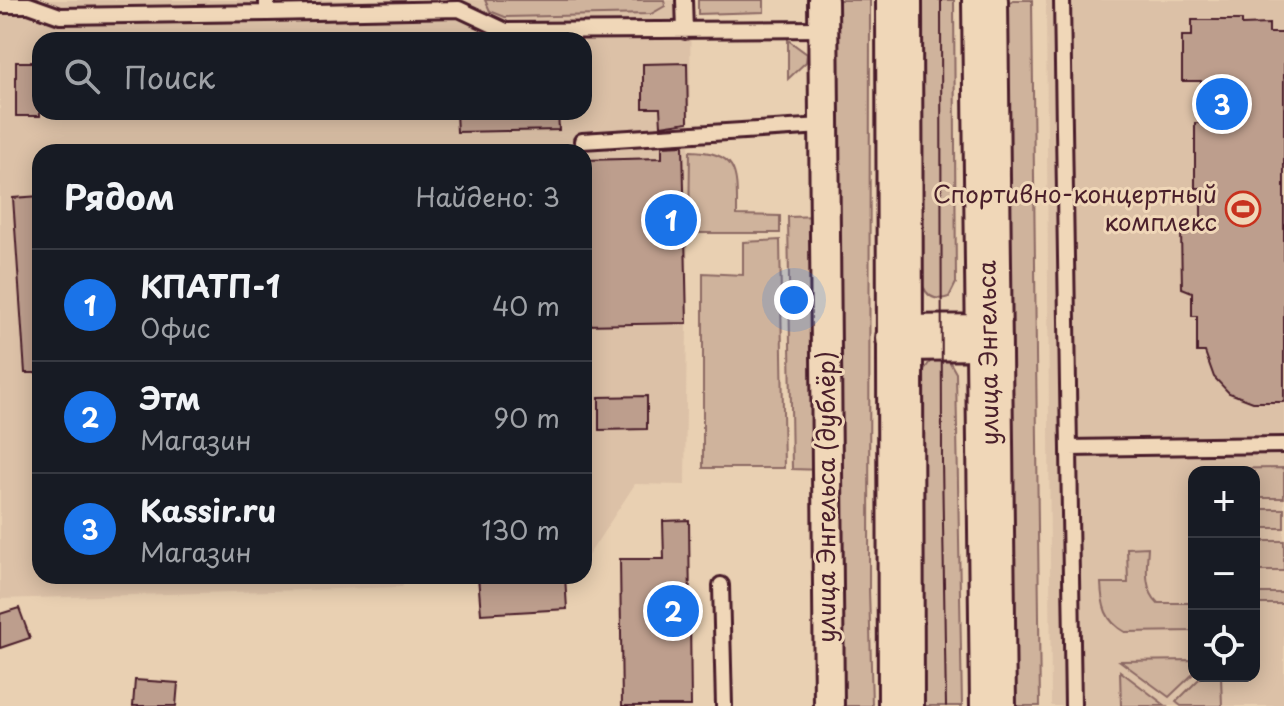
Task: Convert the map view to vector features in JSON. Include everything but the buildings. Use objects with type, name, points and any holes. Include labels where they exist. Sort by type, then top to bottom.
[{"type":"main road","points":[[899,0],[901,706]]},
{"type":"main road","name":"улица Энгельса","points":[[985,0],[993,706]]},
{"type":"main road","points":[[899,338],[989,337]]},
{"type":"street","name":"улица Энгельса (дублёр)","points":[[823,0],[829,706]]},
{"type":"lane","points":[[684,0],[685,31]]},
{"type":"lane","points":[[1062,0],[1073,706]]},
{"type":"lane","points":[[0,5],[29,5],[60,16],[267,7],[459,9],[506,31],[823,29]]},
{"type":"lane","points":[[582,141],[823,126]]},
{"type":"lane","points":[[1069,448],[1284,445]]},
{"type":"lane","points":[[721,585],[724,706]]},
{"type":"shaded area","points":[[0,0],[691,0],[685,485],[635,484],[592,550],[592,144],[32,144],[32,584],[404,584],[402,587],[0,599]]},
{"type":"shaded area","points":[[485,0],[664,0],[665,6],[651,14],[505,17],[490,11]]},
{"type":"shaded area","points":[[698,0],[764,0],[764,12],[698,14]]},
{"type":"shaded area","points":[[827,0],[870,0],[869,587],[872,706],[835,706]]},
{"type":"shaded area","points":[[922,0],[954,0],[956,283],[949,297],[941,299],[930,296],[923,286]]},
{"type":"shaded area","points":[[1013,0],[1032,0],[1040,706],[1009,706],[1005,6]]},
{"type":"shaded area","points":[[1046,0],[1284,0],[1284,706],[1051,706]]},
{"type":"shaded area","points":[[788,40],[807,54],[806,62],[788,79]]},
{"type":"shaded area","points":[[690,151],[706,152],[727,161],[737,187],[737,215],[780,216],[780,233],[689,233]]},
{"type":"shaded area","points":[[820,216],[823,470],[792,469],[788,217]]},
{"type":"shaded area","points":[[780,240],[784,468],[703,468],[703,273],[743,275],[743,242]]},
{"type":"shaded area","points":[[933,358],[948,359],[956,373],[962,706],[924,706],[923,371]]},
{"type":"shaded area","points":[[1260,468],[1284,468],[1284,498],[1260,498]]},
{"type":"shaded area","points":[[1260,509],[1284,509],[1284,528],[1260,528]]},
{"type":"shaded area","points":[[1260,541],[1284,541],[1284,571],[1260,571]]},
{"type":"shaded area","points":[[1148,547],[1150,591],[1158,603],[1188,603],[1188,631],[1125,632],[1109,618],[1101,583],[1128,583],[1127,548]]},
{"type":"shaded area","points":[[1260,593],[1284,593],[1284,604],[1260,604]]},
{"type":"shaded area","points":[[1188,660],[1188,679],[1169,697],[1120,661]]},
{"type":"shaded area","points":[[1120,671],[1166,706],[1121,706]]},
{"type":"shaded area","points":[[1196,682],[1221,682],[1222,706],[1181,706],[1176,702]]},
{"type":"tram line","points":[[941,0],[946,706]]},
{"type":"place","name":"Kassir.ru","points":[[1222,104]]},
{"type":"place","name":"Спортивно-концертный комплекс","points":[[1243,209]]},
{"type":"place","name":"КПАТП-1","points":[[671,220]]},
{"type":"place","name":"Этм","points":[[673,611]]}]
